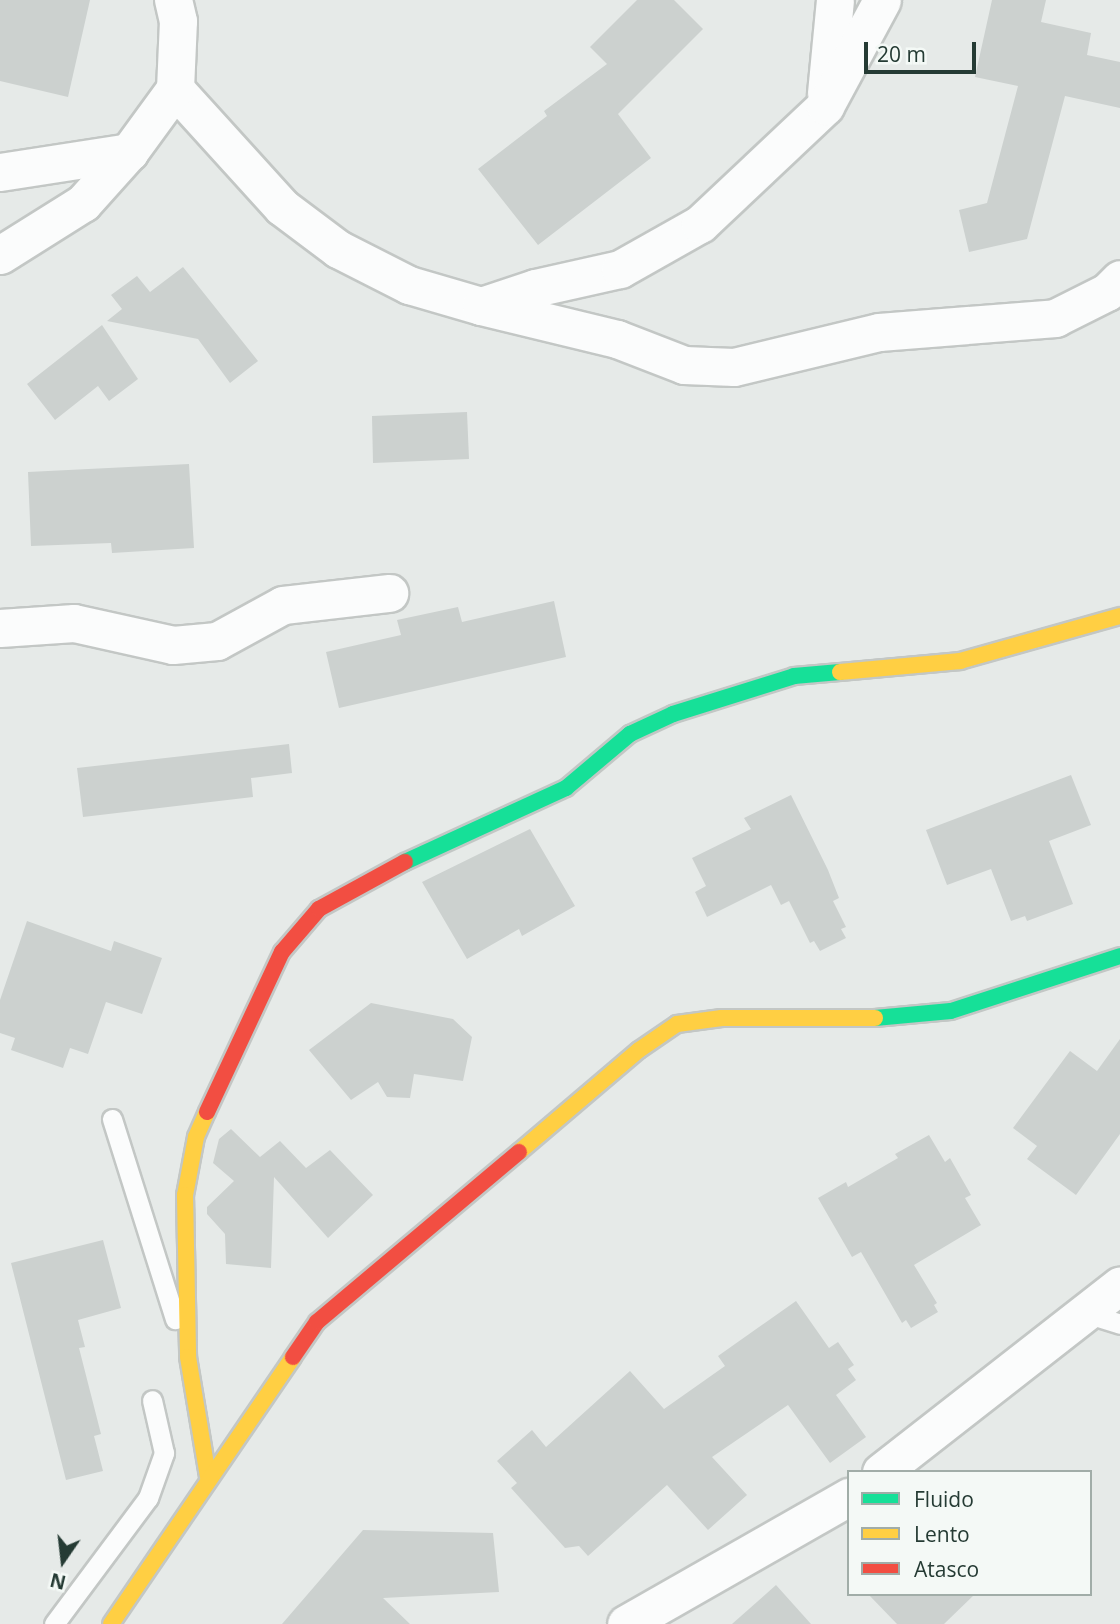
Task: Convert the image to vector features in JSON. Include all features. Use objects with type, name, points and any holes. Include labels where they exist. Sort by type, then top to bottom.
[{"type":"street","points":[[0,255],[83,203],[129,152],[175,89],[178,21],[173,0]]},
{"type":"street","points":[[825,106],[835,0]]},
{"type":"street","points":[[481,306],[535,288],[620,269],[701,224],[825,106],[882,0]]},
{"type":"street","points":[[175,89],[282,208],[338,249],[409,285],[481,306],[617,339],[684,365],[734,367],[880,332],[1055,318],[1107,292],[1120,279]]},
{"type":"street","points":[[0,172],[129,152]]},
{"type":"street","points":[[0,628],[74,623],[173,645],[218,641],[283,605],[389,593]]},
{"type":"street","points":[[208,1477],[188,1357],[185,1195],[196,1137],[282,952],[319,909],[379,874],[566,788],[630,734],[673,714],[794,676],[960,661],[1120,616]]},
{"type":"street","points":[[111,1624],[208,1477],[317,1322],[639,1050],[677,1024],[722,1018],[886,1018],[951,1011],[1120,956]]},
{"type":"street","points":[[884,1470],[1120,1285]]},
{"type":"street","points":[[626,1624],[847,1498]]},
{"type":"lane","points":[[112,1119],[188,1357]]},
{"type":"lane","points":[[1085,1313],[1120,1325]]},
{"type":"lane","points":[[54,1624],[148,1498],[163,1453],[152,1400]]},
{"type":"building","points":[[0,0],[90,0],[68,97],[0,81]]},
{"type":"building","points":[[637,0],[674,0],[703,29],[618,114],[651,158],[538,245],[478,169],[547,116],[544,111],[607,64],[590,47]]},
{"type":"building","points":[[992,0],[1046,0],[1041,22],[1091,33],[1087,55],[1120,62],[1120,108],[1065,96],[1027,239],[969,252],[959,210],[987,203],[1018,86],[975,77]]},
{"type":"building","points":[[183,267],[258,361],[230,383],[198,339],[107,321],[122,309],[111,295],[137,276],[150,292]]},
{"type":"building","points":[[102,325],[138,379],[109,401],[98,386],[55,420],[27,384]]},
{"type":"building","points":[[467,412],[469,459],[373,463],[372,416]]},
{"type":"building","points":[[189,464],[194,548],[112,553],[111,543],[31,546],[28,472]]},
{"type":"building","points":[[554,601],[566,657],[339,708],[326,652],[401,635],[397,620],[458,607],[462,622]]},
{"type":"building","points":[[289,744],[292,773],[251,778],[253,797],[83,817],[77,768]]},
{"type":"building","points":[[1071,775],[1091,825],[1049,841],[1073,904],[1027,921],[1025,916],[1011,921],[991,869],[947,885],[926,830]]},
{"type":"building","points":[[791,795],[828,870],[839,898],[833,901],[846,927],[841,929],[846,938],[820,951],[814,941],[810,943],[789,901],[781,905],[771,885],[707,917],[695,892],[706,886],[692,858],[751,829],[744,818]]},
{"type":"building","points":[[530,829],[575,906],[522,936],[519,929],[467,959],[422,882]]},
{"type":"building","points":[[27,921],[111,951],[114,941],[162,958],[142,1014],[106,1002],[88,1054],[70,1048],[63,1068],[11,1050],[15,1038],[0,1033],[0,1000]]},
{"type":"building","points":[[371,1003],[453,1019],[472,1037],[463,1081],[414,1074],[410,1098],[387,1097],[378,1082],[351,1100],[309,1050]]},
{"type":"building","points":[[1120,1039],[1120,1134],[1076,1195],[1027,1159],[1037,1146],[1013,1128],[1070,1051],[1097,1071]]},
{"type":"building","points":[[231,1129],[260,1157],[280,1141],[306,1168],[330,1150],[373,1195],[328,1238],[274,1177],[271,1268],[226,1264],[225,1234],[207,1214],[207,1207],[234,1181],[213,1163],[219,1139]]},
{"type":"building","points":[[929,1135],[945,1162],[950,1158],[971,1195],[965,1198],[981,1225],[914,1265],[937,1303],[934,1305],[938,1312],[911,1328],[906,1320],[902,1323],[861,1252],[852,1257],[818,1198],[846,1182],[848,1187],[898,1158],[895,1154]]},
{"type":"building","points":[[103,1240],[121,1308],[78,1320],[85,1347],[79,1348],[101,1434],[94,1436],[103,1471],[66,1480],[11,1263]]},
{"type":"building","points":[[796,1301],[829,1348],[838,1342],[854,1365],[848,1369],[856,1380],[836,1395],[866,1437],[830,1463],[788,1405],[712,1457],[747,1495],[708,1530],[667,1485],[588,1556],[579,1546],[565,1548],[511,1488],[517,1483],[497,1461],[532,1430],[546,1447],[630,1371],[664,1409],[725,1366],[718,1356]]},
{"type":"building","points":[[363,1530],[493,1533],[499,1592],[383,1598],[410,1624],[282,1624]]},
{"type":"building","points":[[776,1585],[811,1624],[732,1624]]},
{"type":"building","points":[[870,1596],[973,1596],[944,1624],[897,1624]]},
{"type":"traffic: fast","points":[[405,862],[566,788],[630,734],[673,714],[794,676],[840,672]]},
{"type":"traffic: fast","points":[[875,1018],[951,1011],[1120,956]]},
{"type":"traffic: slow","points":[[840,672],[960,661],[1120,616]]},
{"type":"traffic: slow","points":[[519,1152],[639,1050],[677,1024],[722,1018],[875,1018]]},
{"type":"traffic: slow","points":[[207,1112],[196,1137],[185,1195],[188,1357],[208,1477]]},
{"type":"traffic: slow","points":[[111,1624],[293,1357]]},
{"type":"traffic: jam","points":[[207,1112],[282,952],[319,909],[405,862]]},
{"type":"traffic: jam","points":[[293,1357],[317,1322],[519,1152]]}]
